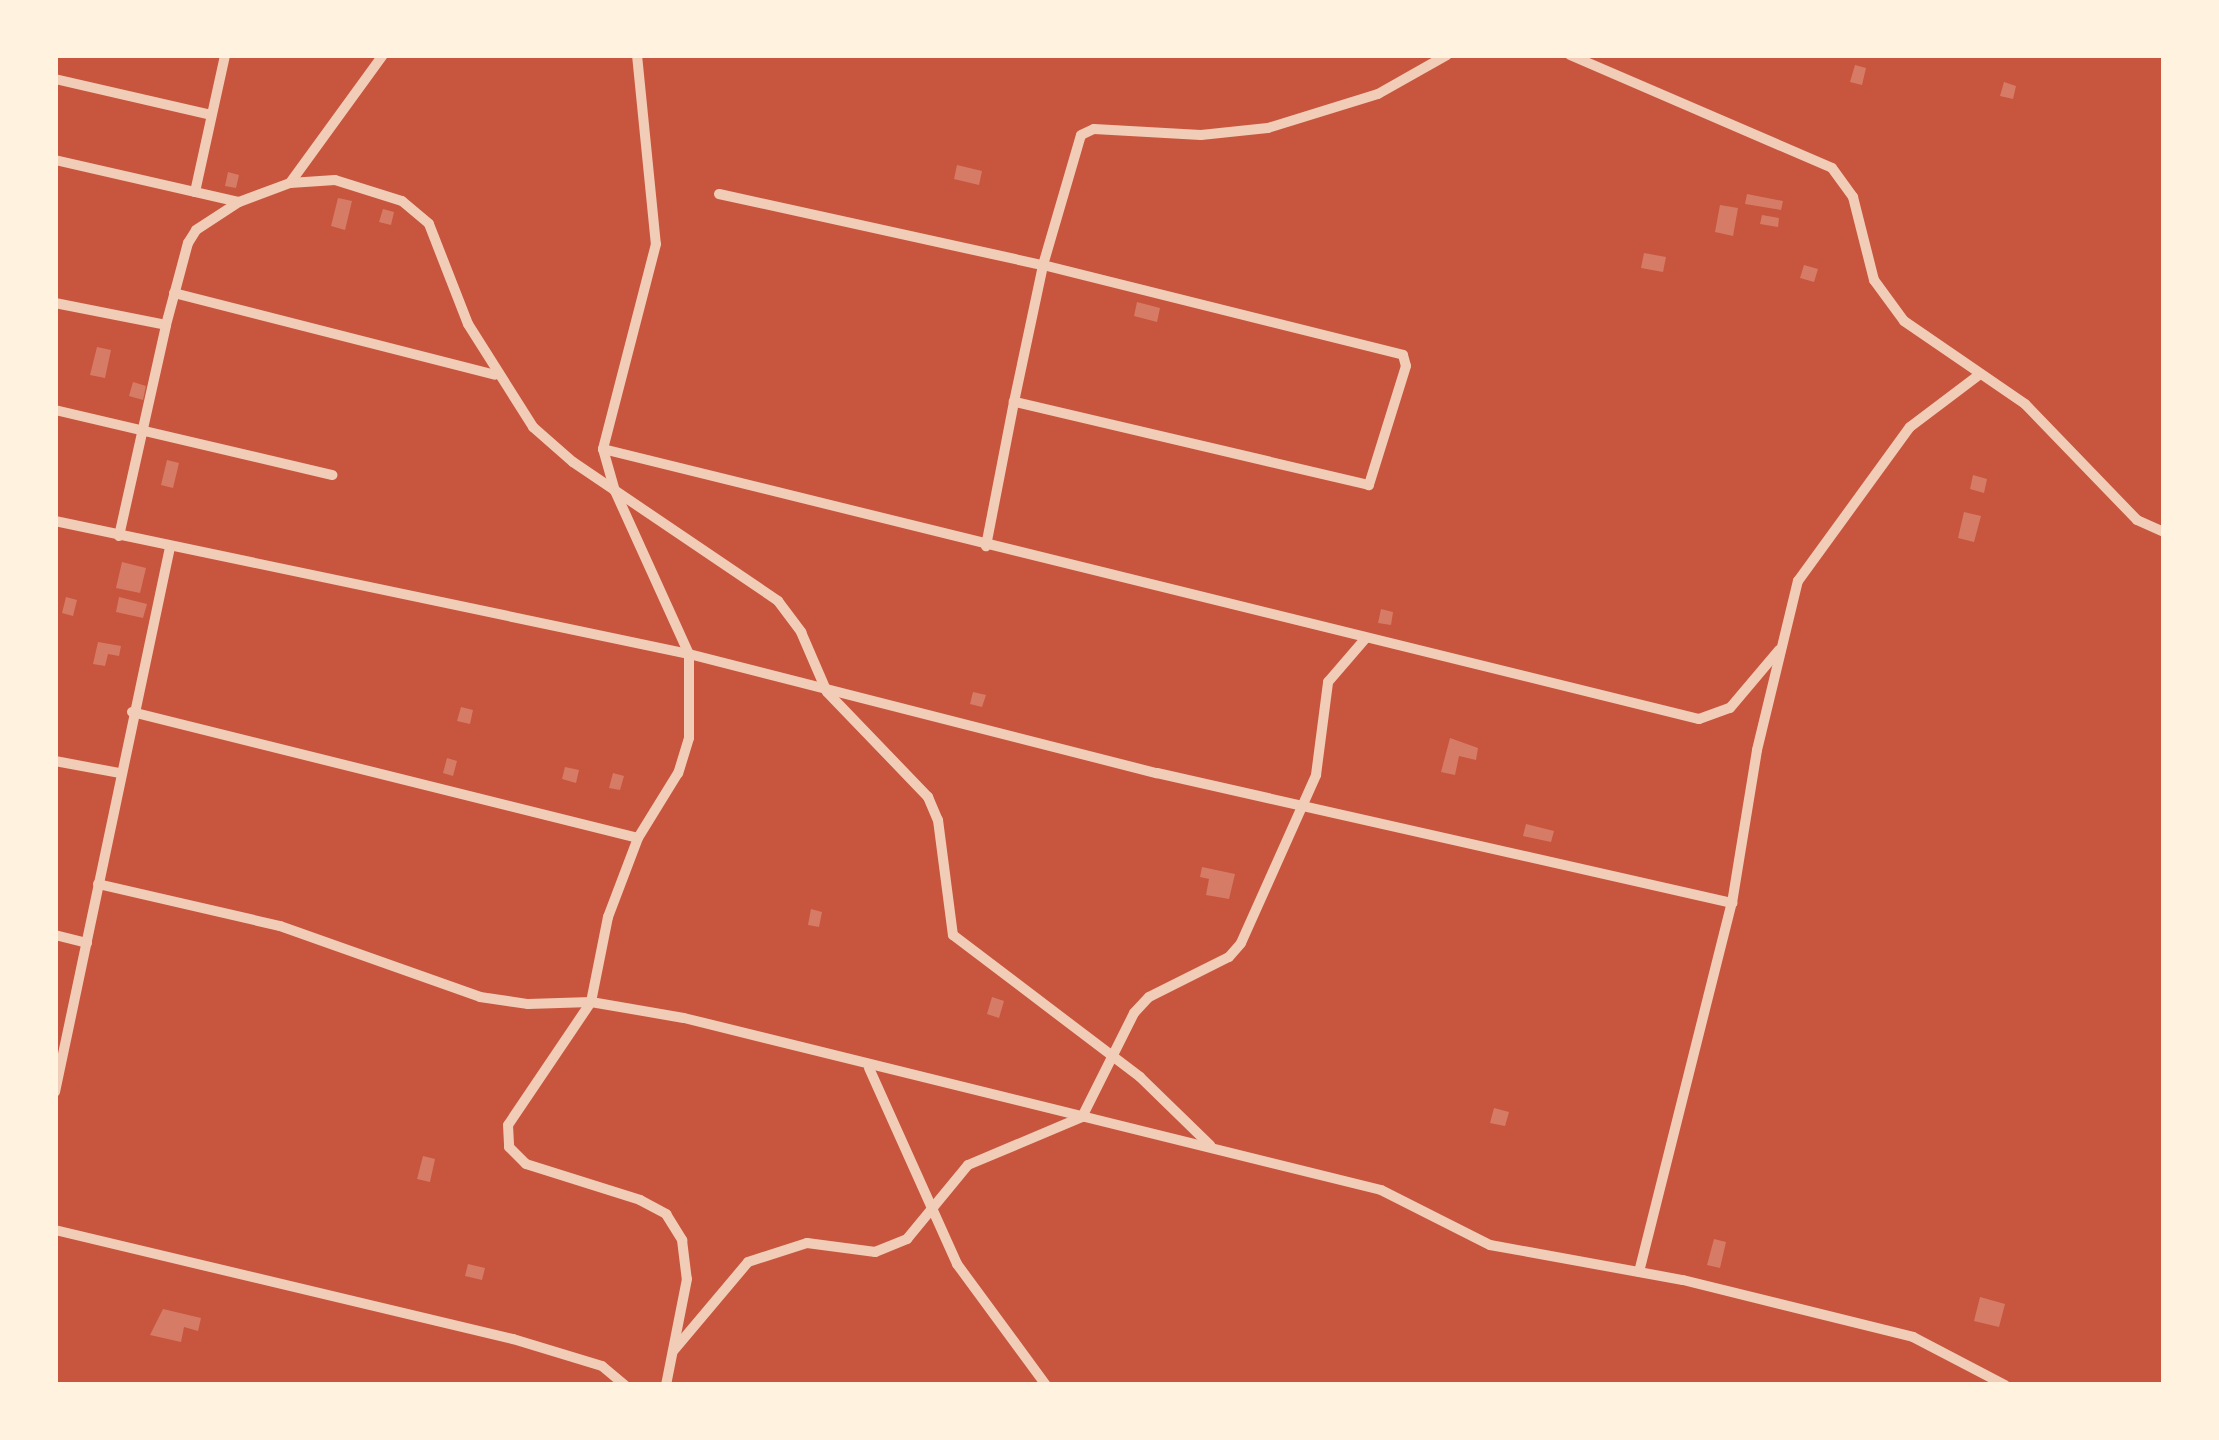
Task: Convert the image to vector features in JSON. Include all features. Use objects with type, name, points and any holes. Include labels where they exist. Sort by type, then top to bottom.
[{"type":"street","points":[[195,192],[224,55]]},
{"type":"street","points":[[290,183],[383,55]]},
{"type":"street","points":[[637,55],[655,196],[655,259],[603,449],[615,491],[689,654],[689,738],[678,773],[638,838],[598,950],[591,1002],[514,1107],[509,1146],[526,1164],[666,1214],[682,1240],[687,1279],[666,1385]]},
{"type":"street","points":[[986,546],[1043,265],[1081,135],[1268,128],[1378,94],[1447,55]]},
{"type":"street","points":[[1570,55],[1832,168],[1853,196],[1874,280],[1904,321],[2055,430],[2137,520],[2164,532]]},
{"type":"street","points":[[55,79],[212,115]]},
{"type":"street","points":[[55,160],[239,202]]},
{"type":"street","points":[[119,536],[174,293],[196,230],[239,202],[290,183],[335,180],[402,200],[429,224],[495,375],[533,427],[615,491],[778,601],[801,632],[828,692],[928,797],[938,820],[954,935],[1112,1056],[1212,1147]]},
{"type":"street","points":[[719,194],[1394,348],[1406,366],[1369,485],[1014,402]]},
{"type":"street","points":[[174,293],[495,375]]},
{"type":"street","points":[[55,303],[166,325]]},
{"type":"street","points":[[1638,1272],[1732,903],[1780,650],[1798,581],[1818,545],[1910,427],[1980,374]]},
{"type":"street","points":[[55,410],[332,475]]},
{"type":"street","points":[[603,449],[1698,719],[1730,708],[1780,650]]},
{"type":"street","points":[[55,521],[689,654],[828,692],[1732,903]]},
{"type":"street","points":[[55,1092],[119,773],[170,547]]},
{"type":"street","points":[[674,1351],[748,1262],[807,1243],[875,1252],[907,1239],[968,1166],[1082,1117],[1112,1056],[1149,997],[1212,968],[1241,943],[1303,805],[1321,755],[1328,682],[1366,638]]},
{"type":"street","points":[[132,712],[638,838]]},
{"type":"street","points":[[55,761],[119,773]]},
{"type":"street","points":[[98,884],[280,926],[480,996],[528,1004],[591,1002],[684,1018],[869,1068],[1381,1190],[1490,1245],[1638,1272],[1913,1337],[2004,1385]]},
{"type":"street","points":[[55,936],[86,943]]},
{"type":"street","points":[[869,1068],[930,1214],[957,1264],[1046,1385]]},
{"type":"street","points":[[55,1230],[513,1340],[602,1366],[625,1385]]},
{"type":"building","points":[[1855,65],[1866,68],[1862,85],[1850,82]]},
{"type":"building","points":[[2004,82],[2016,86],[2013,99],[2000,96]]},
{"type":"building","points":[[957,165],[982,171],[979,185],[954,179]]},
{"type":"building","points":[[228,172],[239,175],[236,188],[225,186]]},
{"type":"building","points":[[1747,194],[1783,201],[1781,210],[1745,204]]},
{"type":"building","points":[[338,198],[352,201],[345,230],[331,226]]},
{"type":"building","points":[[1720,205],[1738,208],[1733,236],[1715,232]]},
{"type":"building","points":[[383,209],[394,212],[391,225],[379,222]]},
{"type":"building","points":[[1762,215],[1779,218],[1778,227],[1760,224]]},
{"type":"building","points":[[1644,253],[1666,257],[1663,272],[1641,268]]},
{"type":"building","points":[[1804,265],[1818,269],[1814,282],[1800,278]]},
{"type":"building","points":[[1137,302],[1160,308],[1157,322],[1134,316]]},
{"type":"building","points":[[97,347],[111,350],[105,378],[90,375]]},
{"type":"building","points":[[133,382],[146,386],[143,400],[129,396]]},
{"type":"building","points":[[167,460],[179,463],[173,488],[161,485]]},
{"type":"building","points":[[1973,475],[1987,479],[1984,493],[1970,489]]},
{"type":"building","points":[[1964,512],[1981,516],[1974,542],[1958,538]]},
{"type":"building","points":[[122,562],[146,568],[140,593],[116,588]]},
{"type":"building","points":[[66,597],[77,600],[73,616],[62,613]]},
{"type":"building","points":[[119,597],[147,604],[143,618],[116,612]]},
{"type":"building","points":[[1381,609],[1393,612],[1391,625],[1378,623]]},
{"type":"building","points":[[98,642],[121,646],[119,656],[108,654],[105,666],[93,664]]},
{"type":"building","points":[[973,692],[986,695],[982,707],[970,704]]},
{"type":"building","points":[[461,707],[473,710],[470,724],[457,721]]},
{"type":"building","points":[[1450,738],[1478,748],[1476,760],[1459,756],[1455,775],[1441,772]]},
{"type":"building","points":[[447,758],[457,761],[453,776],[443,773]]},
{"type":"building","points":[[565,767],[579,770],[576,783],[562,779]]},
{"type":"building","points":[[613,773],[624,776],[620,790],[609,788]]},
{"type":"building","points":[[1526,824],[1554,831],[1551,842],[1523,836]]},
{"type":"building","points":[[1202,867],[1235,874],[1229,899],[1206,895],[1209,879],[1200,877]]},
{"type":"building","points":[[811,909],[822,912],[819,927],[808,925]]},
{"type":"building","points":[[992,997],[1004,1001],[999,1018],[987,1014]]},
{"type":"building","points":[[1494,1108],[1509,1112],[1505,1126],[1490,1123]]},
{"type":"building","points":[[423,1156],[435,1159],[430,1182],[417,1179]]},
{"type":"building","points":[[1714,1239],[1726,1242],[1720,1268],[1707,1265]]},
{"type":"building","points":[[468,1264],[485,1268],[482,1280],[465,1276]]},
{"type":"building","points":[[1980,1297],[2005,1304],[1999,1327],[1974,1321]]},
{"type":"building","points":[[163,1309],[201,1318],[198,1331],[184,1327],[181,1342],[150,1335]]}]
